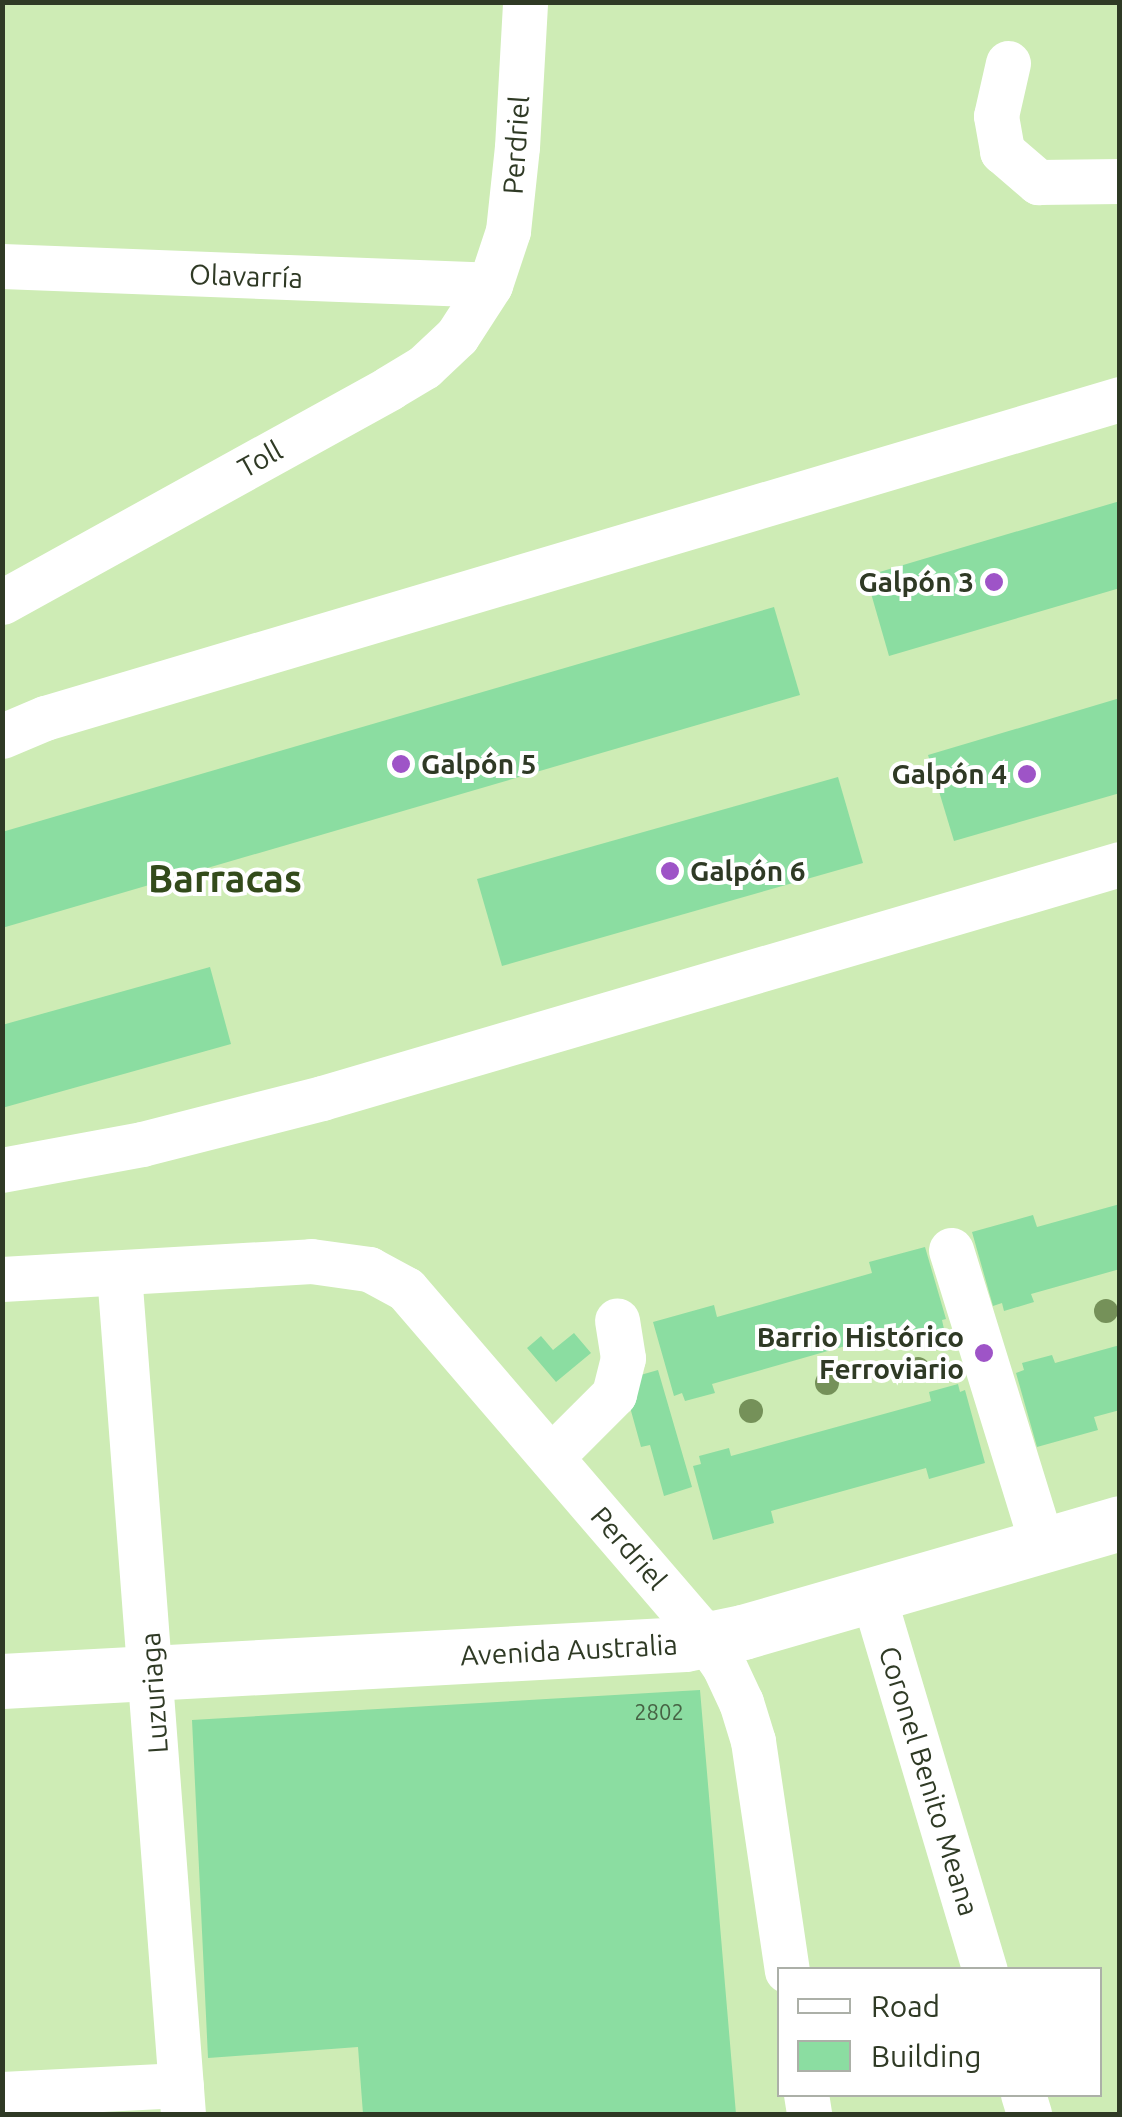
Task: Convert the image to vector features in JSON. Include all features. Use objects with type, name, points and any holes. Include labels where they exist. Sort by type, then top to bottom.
[{"type":"main road","name":"Avenida Australia","points":[[2,1681],[707,1641],[1120,1523]]},
{"type":"street","name":"Perdriel","points":[[490,286],[508,231],[514,184],[525,2]]},
{"type":"street","points":[[1008,63],[996,116],[1002,152],[1038,182],[1120,182]]},
{"type":"street","name":"Olavarría","points":[[2,266],[490,286]]},
{"type":"street","name":"Toll","points":[[2,602],[424,367],[464,328],[490,286]]},
{"type":"street","points":[[2,736],[45,718],[1120,400]]},
{"type":"street","points":[[2,1170],[142,1144],[322,1098],[1120,864]]},
{"type":"street","points":[[951,1250],[1042,1544]]},
{"type":"street","name":"Perdriel","points":[[2,1280],[288,1261],[351,1264],[388,1277],[406,1289],[707,1641],[741,1702],[753,1741],[787,1967]]},
{"type":"street","name":"Luzuriaga","points":[[119,1273],[182,2100]]},
{"type":"street","points":[[551,1457],[614,1394],[623,1358],[617,1320]]},
{"type":"street","name":"Coronel Benito Meana","points":[[872,1592],[985,1967]]},
{"type":"street","points":[[2,2094],[182,2100]]},
{"type":"building","name":"Galpón 3","points":[[1120,501],[1120,588],[889,656],[866,576]]},
{"type":"building","name":"Galpón 5","points":[[774,607],[800,695],[2,928],[2,832]]},
{"type":"building","name":"Galpón 4","points":[[1120,698],[1120,793],[954,841],[928,755]]},
{"type":"building","name":"Galpón 6","points":[[838,777],[863,863],[502,966],[477,879]]},
{"type":"building","points":[[210,967],[231,1044],[2,1108],[2,1025]]},
{"type":"building","points":[[1120,1204],[1120,1269],[1031,1294],[1034,1302],[1004,1311],[1002,1303],[993,1306],[972,1232],[1033,1215],[1037,1227]]},
{"type":"building","points":[[925,1247],[946,1319],[942,1320],[944,1329],[915,1337],[912,1327],[712,1384],[715,1393],[685,1401],[682,1393],[674,1396],[653,1322],[714,1305],[717,1317],[872,1273],[869,1262]]},
{"type":"building","points":[[574,1333],[591,1353],[556,1382],[527,1348],[541,1336],[553,1350]]},
{"type":"building","points":[[1120,1345],[1120,1410],[1094,1417],[1098,1430],[1037,1447],[1016,1373],[1024,1370],[1022,1363],[1052,1355],[1055,1363]]},
{"type":"building","points":[[658,1370],[692,1487],[664,1496],[650,1445],[641,1447],[628,1400],[630,1378]]},
{"type":"building","points":[[958,1384],[960,1392],[965,1390],[985,1463],[929,1479],[926,1468],[771,1511],[774,1523],[713,1540],[693,1466],[701,1464],[699,1456],[729,1448],[731,1456],[931,1401],[929,1392]]},
{"type":"building","points":[[700,1690],[736,2114],[363,2114],[358,2047],[208,2058],[192,1720]]},
{"type":"place","name":"Galpón 3","points":[[994,582]]},
{"type":"place","name":"Galpón 5","points":[[401,764]]},
{"type":"place","name":"Galpón 4","points":[[1027,774]]},
{"type":"place","name":"Galpón 6","points":[[670,871]]},
{"type":"place","name":"Barrio Histórico Ferroviario","points":[[984,1353]]},
{"type":"district","name":"Barracas","points":[[225,879]]}]
